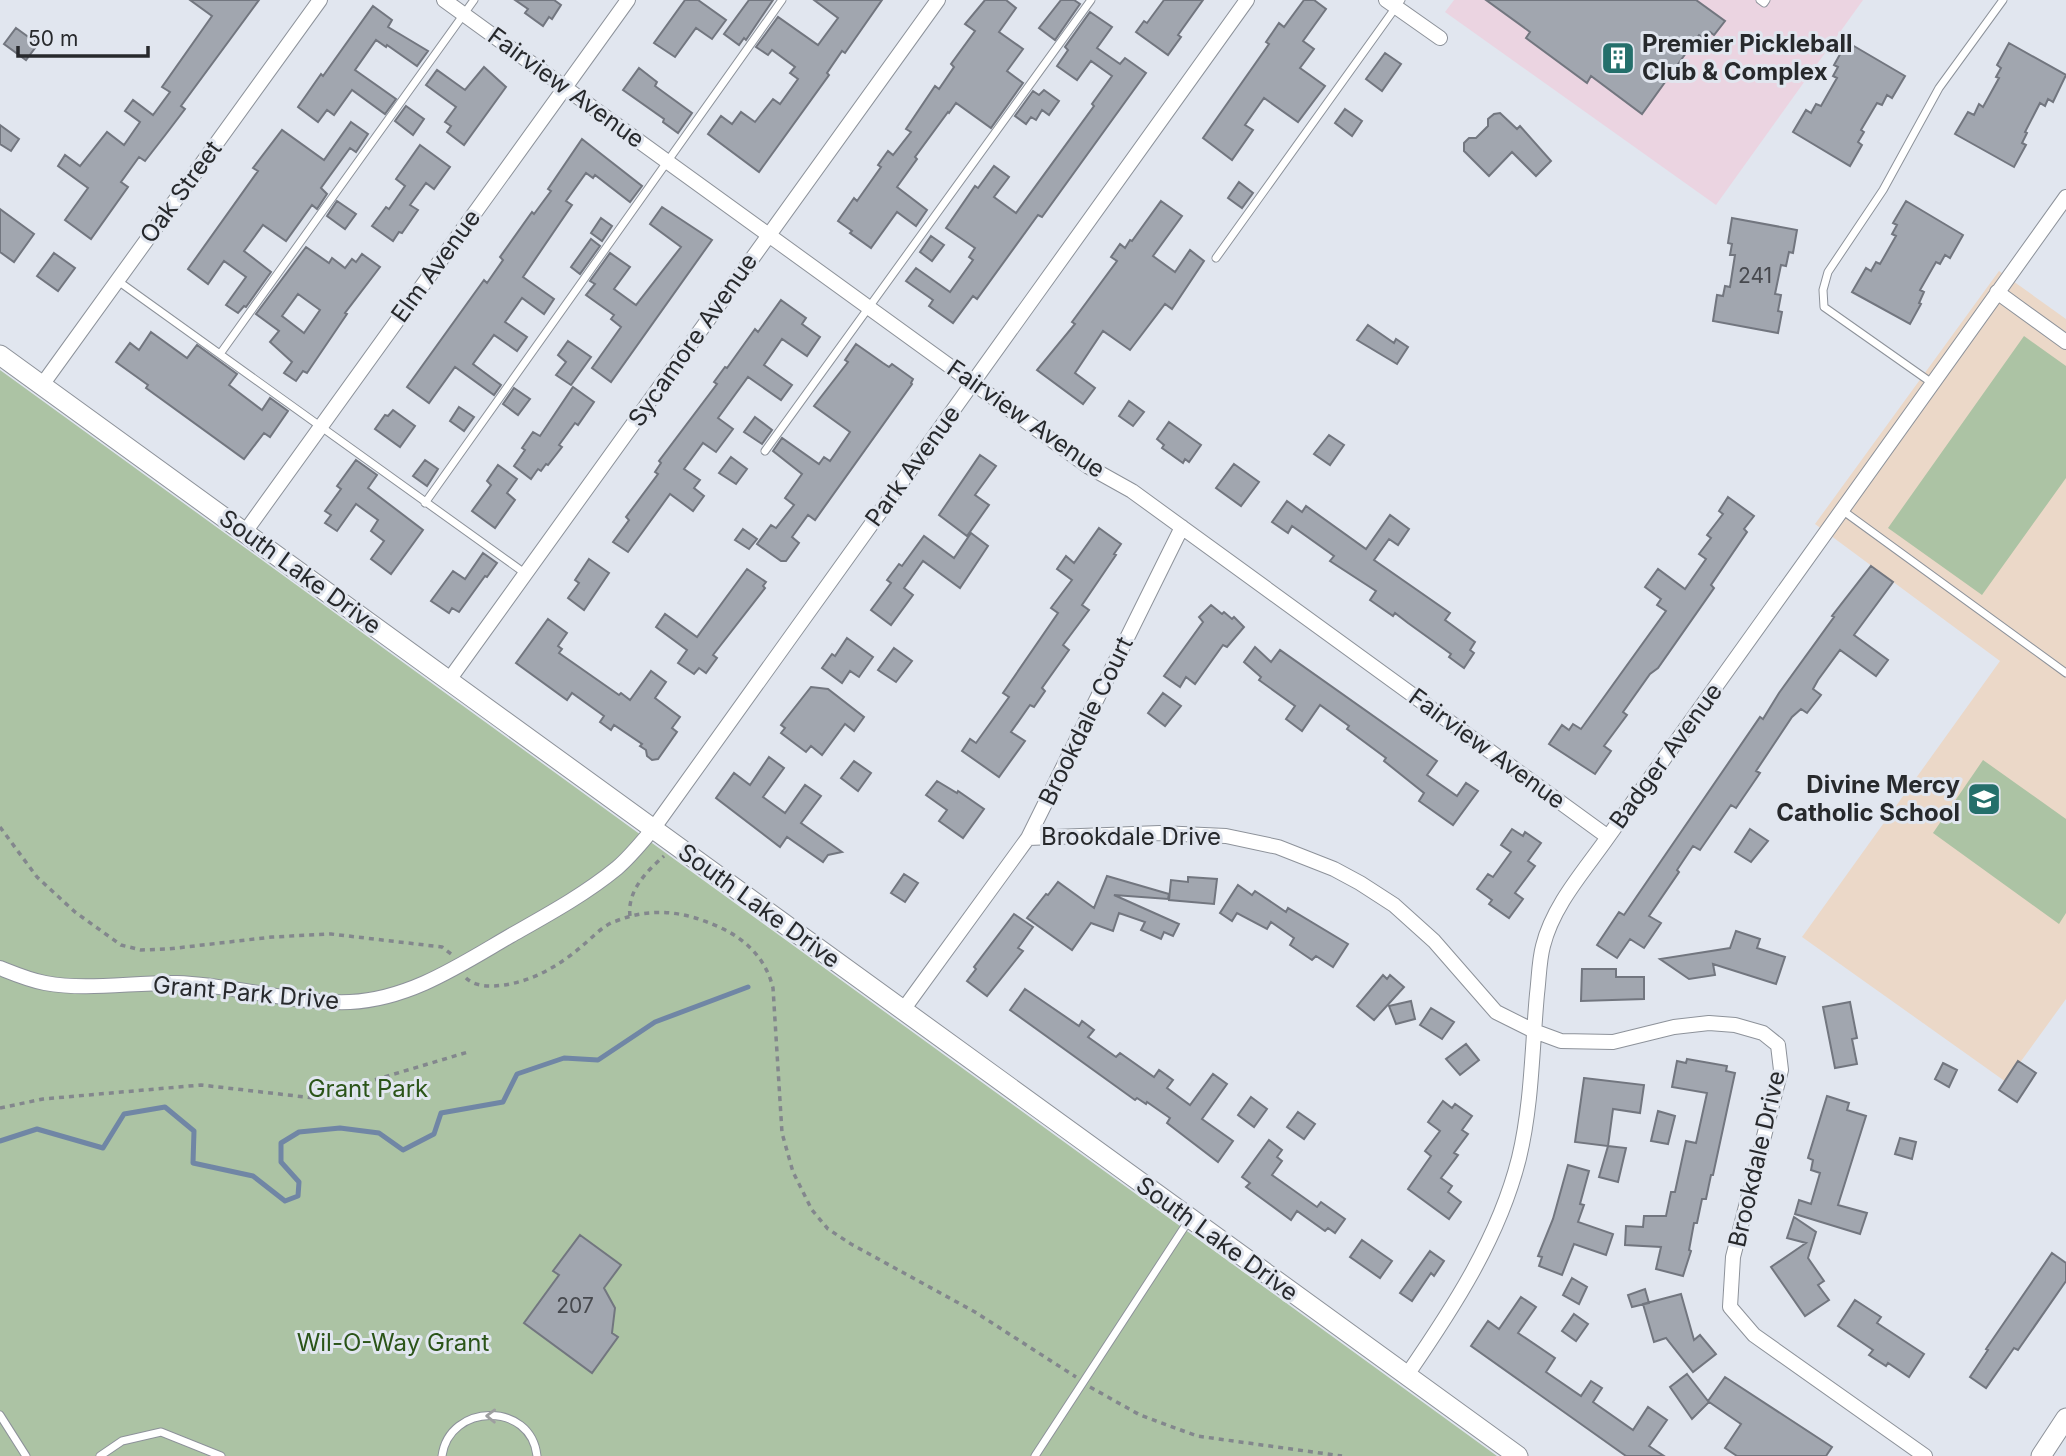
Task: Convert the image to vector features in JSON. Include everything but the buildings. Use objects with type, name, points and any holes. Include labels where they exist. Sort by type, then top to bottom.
[{"type":"street","name":"Oak Street","points":[[42,385],[320,0]]},
{"type":"street","name":"Fairview Avenue","points":[[444,0],[1088,467],[1132,491],[1608,836]]},
{"type":"street","name":"Elm Avenue","points":[[245,532],[628,0]]},
{"type":"street","name":"Sycamore Avenue","points":[[449,680],[938,0]]},
{"type":"street","name":"Park Avenue","points":[[653,829],[1247,0]]},
{"type":"street","points":[[1394,2],[1440,38]]},
{"type":"street","name":"Badger Avenue","points":[[1407,1375],[1471,1276],[1498,1220],[1519,1158],[1532,1074],[1542,947],[1550,927],[1608,836],[2066,197]]},
{"type":"street","points":[[1997,292],[2066,342]]},
{"type":"street","name":"South Lake Drive","points":[[0,355],[1518,1456]]},
{"type":"street","name":"Brookdale Court","points":[[903,1010],[1028,838],[1182,527]]},
{"type":"street","name":"Grant Park Drive","points":[[0,968],[23,977],[69,986],[176,983],[221,986],[307,1000],[351,1002],[388,996],[426,983],[565,905],[617,867],[653,829]]},
{"type":"street","name":"Brookdale Drive","points":[[1028,838],[1160,833],[1226,836],[1278,847],[1334,869],[1394,905],[1434,941],[1496,1012],[1561,1041],[1613,1042],[1674,1027],[1709,1023],[1735,1025],[1763,1032],[1778,1045],[1781,1070],[1733,1257],[1730,1307],[1754,1335],[1925,1456]]},
{"type":"street","points":[[2041,1456],[2066,1418]]},
{"type":"lane","points":[[219,354],[474,0]]},
{"type":"lane","points":[[425,503],[782,0]]},
{"type":"lane","points":[[765,451],[1091,0]]},
{"type":"lane","points":[[1760,0],[1764,3],[1766,0]]},
{"type":"lane","points":[[1932,383],[1824,307],[1823,290],[1828,272],[1883,190],[1939,88],[2003,0]]},
{"type":"lane","points":[[1216,258],[1394,2]]},
{"type":"lane","points":[[117,280],[526,575]]},
{"type":"lane","points":[[1842,510],[2066,673]]},
{"type":"lane","points":[[1035,1456],[1190,1220]]},
{"type":"lane","points":[[442,1456],[449,1437],[459,1425],[473,1417],[489,1414],[505,1416],[519,1424],[530,1436],[537,1456]]},
{"type":"lane","points":[[0,1415],[26,1456]]},
{"type":"lane","points":[[100,1456],[122,1441],[161,1432],[221,1456]]},
{"type":"path","points":[[0,827],[37,877],[75,912],[121,946],[141,950],[168,949],[272,937],[331,934],[442,947],[453,957]]},
{"type":"path","points":[[630,916],[628,901],[639,882],[665,855]]},
{"type":"path","points":[[464,976],[469,982],[486,986],[505,986],[530,978],[564,960],[612,922],[655,911],[701,919],[725,929],[750,946],[769,971],[774,988],[782,1133],[793,1172],[812,1210],[828,1229],[851,1244],[975,1312],[1073,1375]]},
{"type":"path","points":[[0,1108],[43,1099],[201,1084],[314,1098],[468,1052]]},
{"type":"path","points":[[1091,1388],[1140,1415],[1197,1436],[1342,1456]]},
{"type":"shaded area","points":[[1454,0],[1863,0],[1716,205],[1445,12]]},
{"type":"shaded area","name":"Divine Mercy Catholic School","points":[[1999,271],[2066,319],[2066,999],[2006,1082],[1802,937],[2000,661],[1815,524]]},
{"type":"green space","points":[[2024,336],[2066,366],[2066,478],[1982,595],[1888,528]]},
{"type":"green space","name":"Grant Park","points":[[0,370],[1497,1456],[0,1456]]},
{"type":"green space","points":[[1983,760],[2066,819],[2066,913],[2059,924],[1933,833]]},
{"type":"waterway","points":[[0,1141],[37,1129],[103,1148],[124,1114],[165,1107],[194,1131],[193,1163],[253,1176],[285,1201],[298,1196],[299,1182],[281,1162],[281,1143],[299,1132],[340,1128],[379,1133],[403,1150],[434,1134],[441,1113],[503,1102],[517,1074],[564,1058],[598,1060],[655,1022],[748,987]]},
{"type":"place","name":"Premier Pickleball Club & Complex","points":[[1618,58]]},
{"type":"place","name":"Divine Mercy Catholic School","points":[[1984,799]]},
{"type":"park label","name":"Wil-O-Way Grant","points":[[393,1343]]}]
